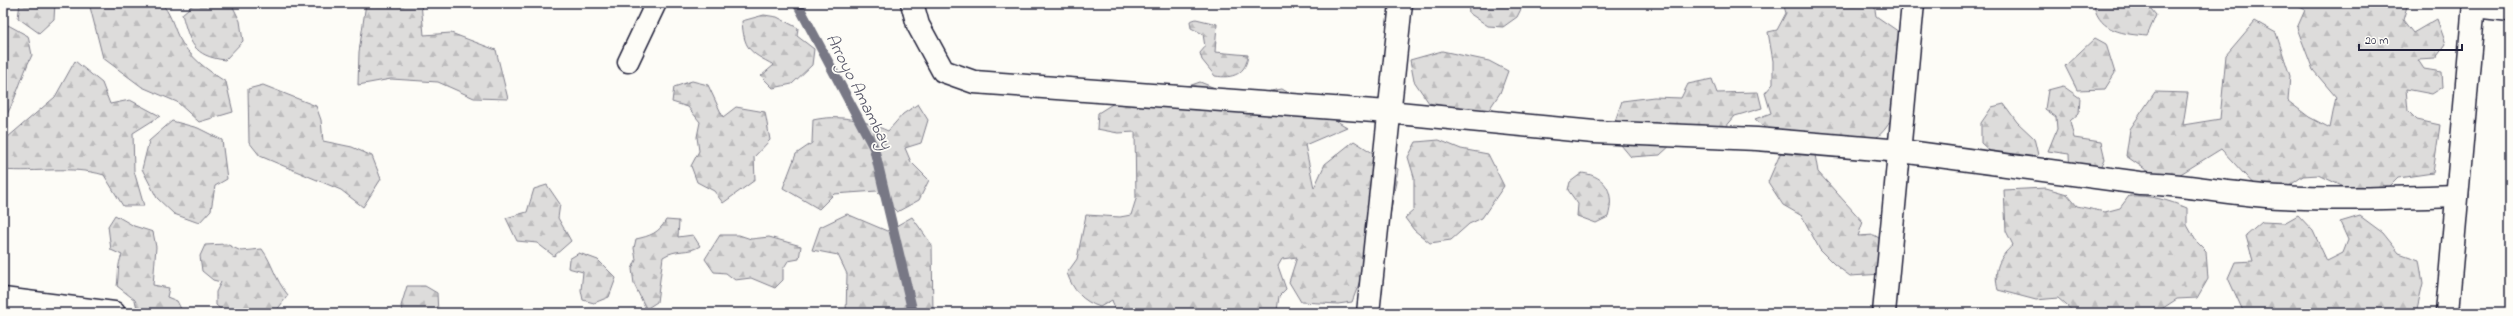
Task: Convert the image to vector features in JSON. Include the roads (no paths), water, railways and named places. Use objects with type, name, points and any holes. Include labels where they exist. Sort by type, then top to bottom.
[{"type":"street","points":[[912,3],[918,24],[943,71],[974,82],[1388,112],[1594,132],[1757,138],[1901,151],[2140,183],[2173,184],[2239,194],[2334,198],[2457,196]]},
{"type":"street","points":[[1368,313],[1388,112],[1401,3]]},
{"type":"street","points":[[1884,313],[1901,151],[1913,3]]},
{"type":"street","points":[[2447,313],[2474,5],[2510,10]]},
{"type":"street","points":[[3,299],[114,313]]},
{"type":"lane","points":[[628,62],[656,3]]},
{"type":"waterway","name":"Arroyo Amambay","points":[[797,3],[874,148],[913,313]]}]
